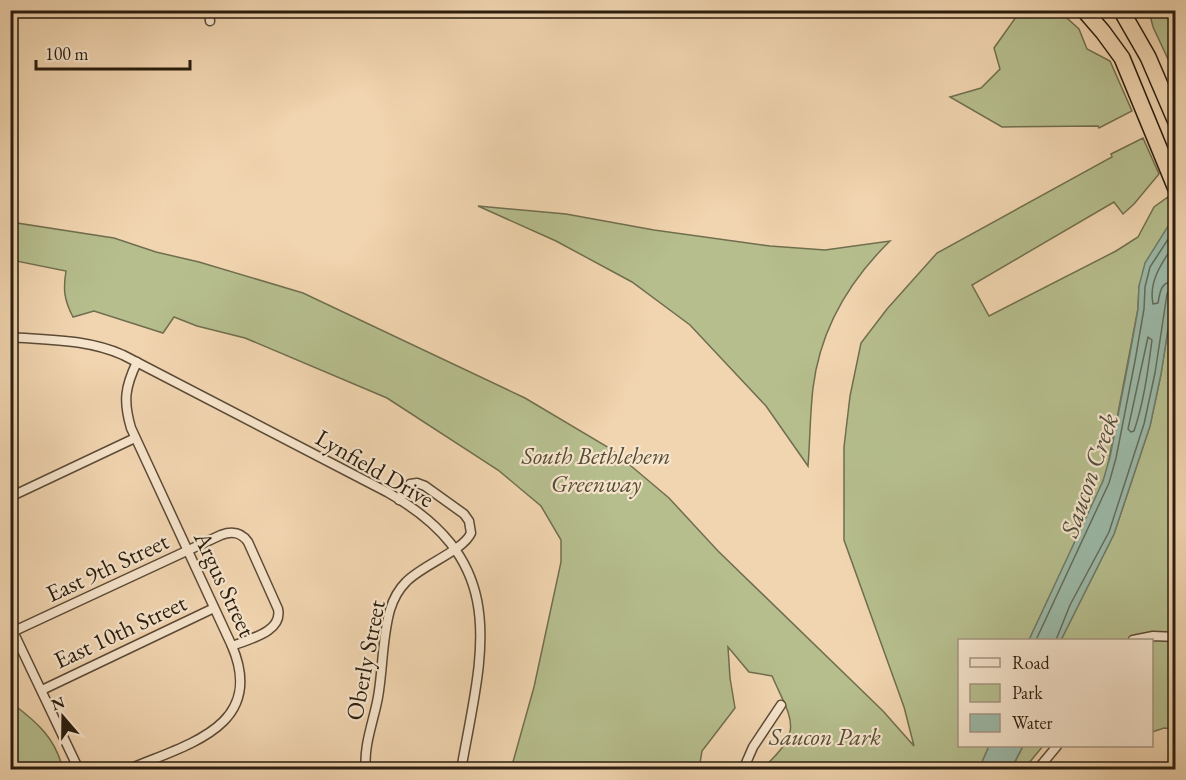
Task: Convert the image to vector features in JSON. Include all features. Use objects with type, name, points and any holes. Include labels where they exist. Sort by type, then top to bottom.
[{"type":"highway","points":[[1084,10],[1117,48],[1126,65],[1176,189]]},
{"type":"highway","points":[[1126,14],[1148,57],[1176,122]]},
{"type":"street","points":[[209,10],[210,21]]},
{"type":"street","name":"Lynfield Drive","points":[[10,337],[85,343],[106,348],[399,500],[433,524],[454,549],[465,567],[478,606],[481,637],[480,662],[461,770]]},
{"type":"street","name":"Argus Street","points":[[127,770],[208,734],[226,720],[236,704],[240,686],[240,666],[232,646],[135,438],[127,414],[125,393],[134,361]]},
{"type":"street","points":[[10,497],[135,438]]},
{"type":"street","points":[[399,500],[410,484],[417,483],[425,486],[464,514],[470,521],[471,533],[465,542],[454,549]]},
{"type":"street","name":"East 9th Street","points":[[12,630],[230,532],[239,534],[248,542],[279,616],[272,628],[232,646]]},
{"type":"street","name":"Oberly Street","points":[[366,770],[366,754],[378,697],[389,617],[394,600],[402,586],[414,574],[454,549]]},
{"type":"street","name":"East 10th Street","points":[[42,690],[214,608]]},
{"type":"street","points":[[12,630],[79,770]]},
{"type":"street","points":[[1138,639],[1153,636],[1176,637]]},
{"type":"street","points":[[743,770],[753,747],[781,705]]},
{"type":"street","points":[[1037,770],[1056,747]]},
{"type":"green space","points":[[1021,10],[1059,11],[1079,29],[1087,49],[1110,61],[1132,111],[1099,128],[1098,126],[1002,127],[950,97],[981,88],[1000,69],[994,48]]},
{"type":"green space","points":[[1149,11],[1175,11],[1175,74],[1153,27]]},
{"type":"green space","points":[[1143,138],[1159,174],[1134,204],[1123,214],[1114,202],[972,285],[989,316],[1116,251],[1138,237],[1154,207],[1168,197],[1175,215],[1139,286],[1138,309],[1107,470],[1099,492],[1029,639],[958,639],[958,747],[989,747],[979,770],[762,769],[784,745],[791,726],[789,716],[772,676],[749,672],[728,647],[735,708],[702,751],[699,769],[511,769],[534,687],[561,562],[561,540],[541,506],[498,470],[387,398],[245,338],[197,326],[174,317],[163,333],[94,311],[73,317],[65,294],[66,271],[11,260],[10,222],[114,238],[303,293],[525,398],[611,449],[669,498],[718,551],[883,711],[914,746],[904,707],[844,540],[844,447],[850,396],[861,343],[887,309],[937,253],[1112,157],[1111,154]]},
{"type":"green space","points":[[478,206],[566,214],[654,230],[770,246],[825,250],[890,241],[875,256],[849,290],[822,347],[813,388],[808,466],[766,406],[690,325],[632,282],[556,241]]},
{"type":"green space","points":[[1175,284],[1175,729],[1164,728],[1153,732],[1153,639],[1062,639],[1114,534],[1150,426],[1161,374]]},
{"type":"green space","points":[[13,704],[44,732],[55,748],[63,769],[11,769],[10,706]]},
{"type":"green space","points":[[1022,747],[1042,747],[1024,769],[1011,770]]},
{"type":"water","points":[[1175,215],[1175,284],[1161,374],[1150,426],[1114,534],[1062,639],[1029,639],[1103,481],[1110,457],[1129,359],[1138,309],[1139,286],[1145,263]]},
{"type":"water","points":[[989,747],[1022,747],[1011,769],[979,769]]},
{"type":"park label","name":"South Bethlehem Greenway","points":[[596,469]]},
{"type":"park label","name":"Saucon Park","points":[[825,736]]},
{"type":"water label","name":"Saucon Creek","points":[[1089,475]]}]
